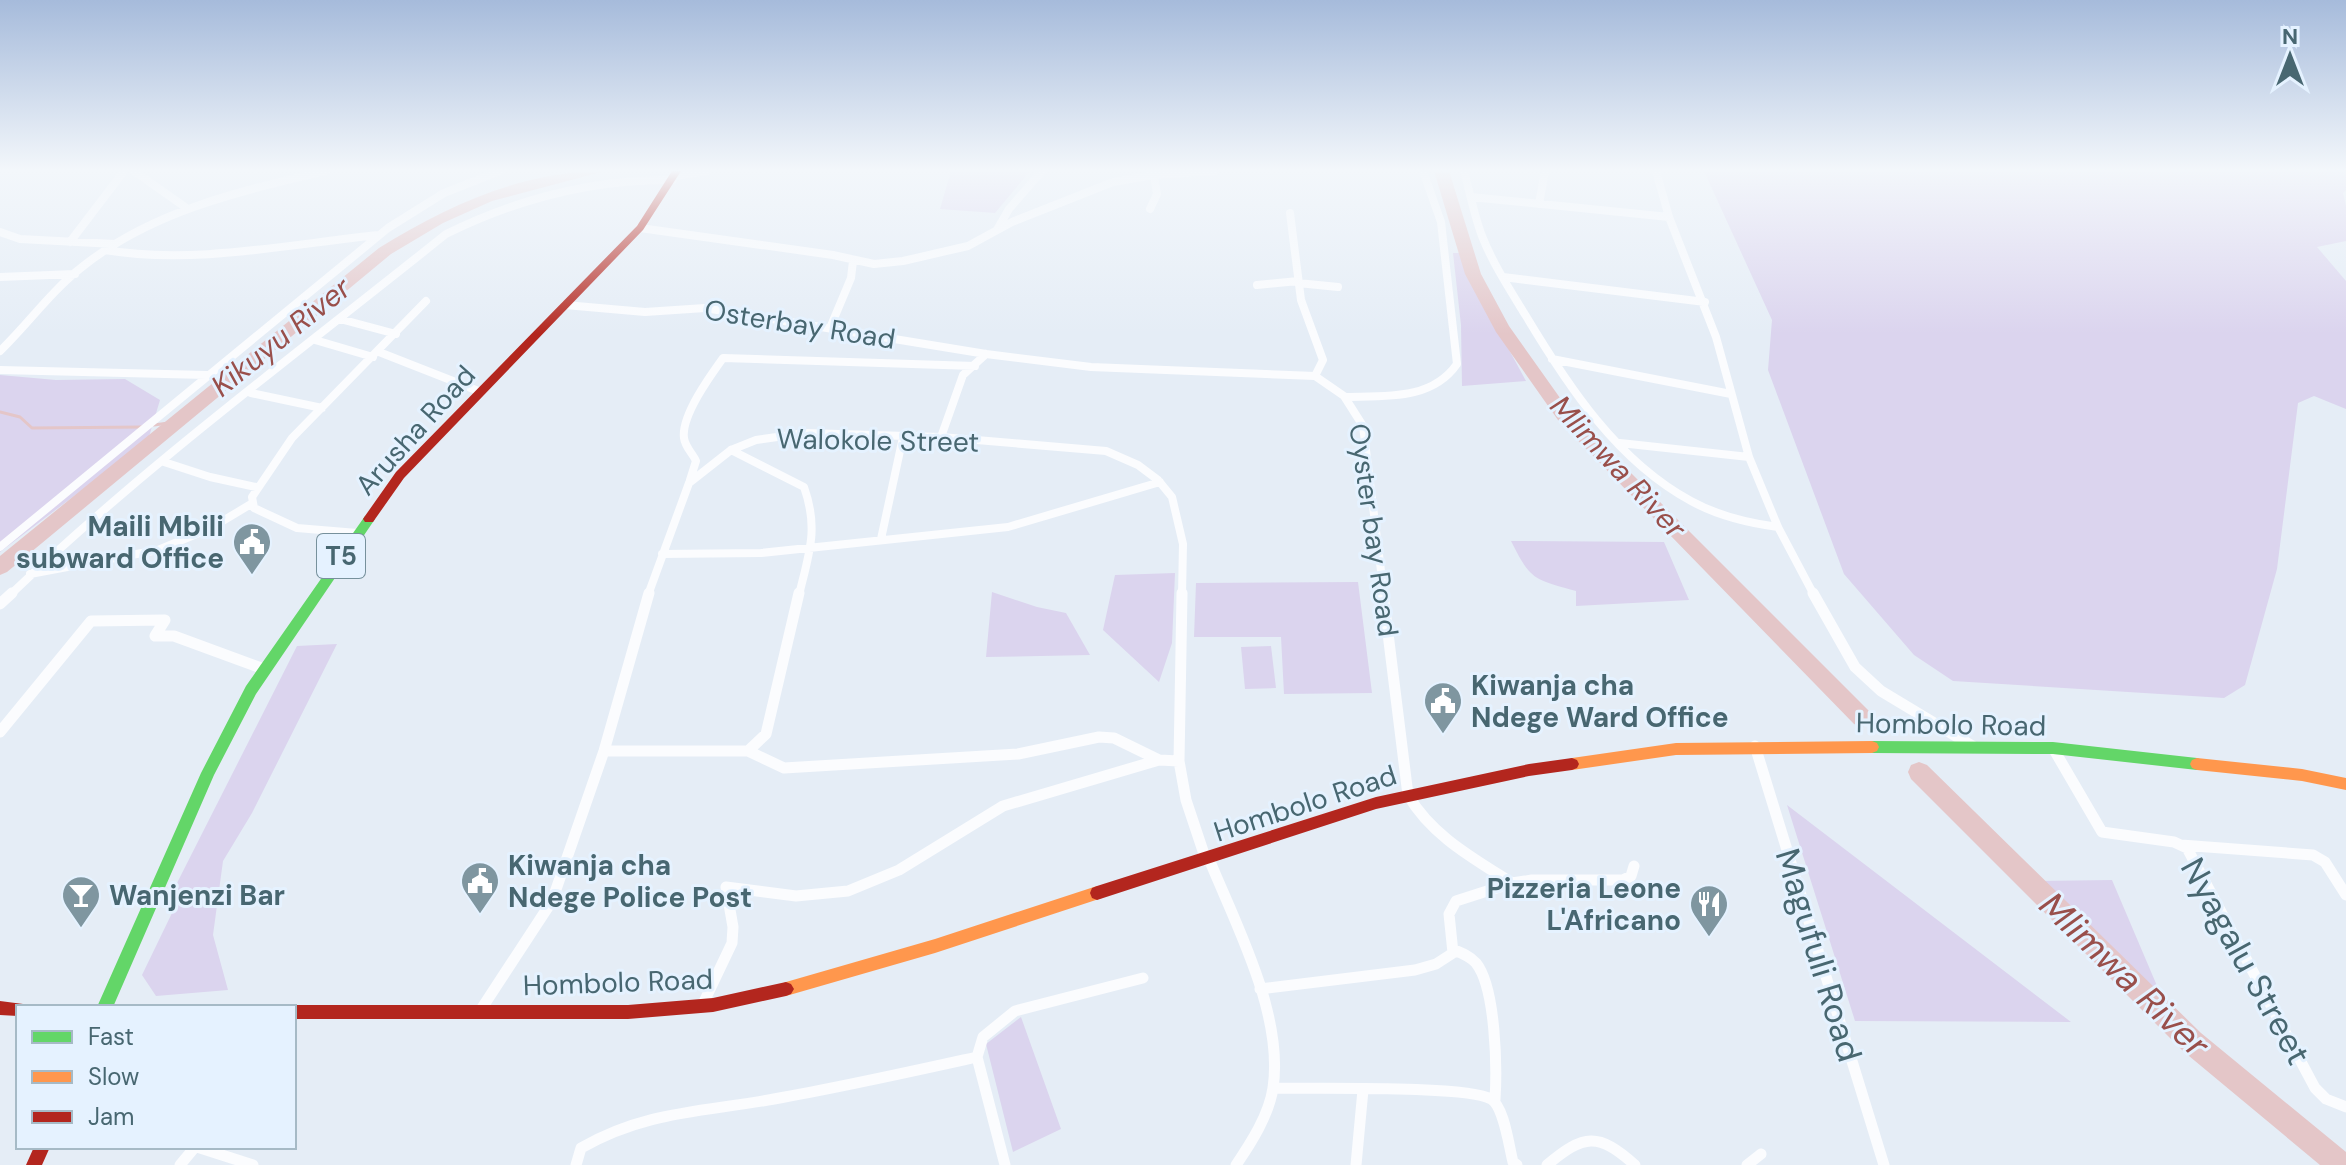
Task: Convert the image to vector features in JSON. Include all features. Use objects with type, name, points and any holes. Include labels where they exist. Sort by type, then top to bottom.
[{"type":"main road","name":"Arusha Road","points":[[106,1005],[208,773],[264,669],[357,533],[400,475],[642,225]]},
{"type":"main road","name":"Hombolo Road","points":[[296,1012],[628,1012],[702,1006],[812,983],[1408,795],[1529,770],[1676,749],[1755,746],[1978,750],[2053,748],[2302,775],[2346,784]]},
{"type":"street","points":[[70,242],[83,225]]},
{"type":"street","points":[[0,351],[75,274],[105,250],[150,225]]},
{"type":"street","points":[[0,547],[394,225]]},
{"type":"street","points":[[0,604],[30,574],[164,462],[433,243],[464,225]]},
{"type":"street","points":[[997,230],[1000,225]]},
{"type":"street","points":[[640,228],[833,255],[874,264],[947,252],[984,239],[1007,225]]},
{"type":"street","points":[[941,437],[952,412],[959,382],[966,371],[986,354],[1091,367],[1315,376],[1323,360],[1301,300],[1291,225]]},
{"type":"street","points":[[1347,397],[1423,390],[1438,385],[1452,375],[1457,364],[1443,225]]},
{"type":"street","points":[[1478,225],[1503,277],[1552,359],[1598,422],[1661,482],[1683,497],[1748,523],[1778,527]]},
{"type":"street","points":[[1673,225],[1705,302],[1749,457],[1778,527],[1855,667],[1881,691],[1978,750]]},
{"type":"street","points":[[0,232],[20,239],[115,244]]},
{"type":"street","points":[[105,250],[134,255],[205,253],[379,235]]},
{"type":"street","points":[[830,328],[851,278],[853,261]]},
{"type":"street","points":[[0,277],[75,274]]},
{"type":"street","points":[[1503,277],[1705,302]]},
{"type":"street","points":[[1257,285],[1298,282],[1338,287]]},
{"type":"street","points":[[30,574],[158,550],[211,528],[251,504],[256,487],[292,438],[426,301]]},
{"type":"street","name":"Osterbay Road","points":[[565,305],[653,313],[705,308],[986,354]]},
{"type":"street","points":[[340,319],[396,334]]},
{"type":"street","points":[[315,340],[376,354],[481,392]]},
{"type":"street","points":[[480,1011],[552,901],[604,751],[662,554],[696,461],[684,442],[685,427],[710,376],[723,358],[975,366]]},
{"type":"street","points":[[1552,359],[1731,394]]},
{"type":"street","points":[[0,370],[207,375]]},
{"type":"street","name":"Oyster bay Road","points":[[1315,376],[1347,397],[1356,407],[1363,426],[1408,795]]},
{"type":"street","points":[[251,393],[322,408]]},
{"type":"street","name":"Walokole Street","points":[[689,483],[731,450],[756,440],[805,433],[941,437],[1106,451],[1138,465],[1160,482]]},
{"type":"street","points":[[881,539],[903,437]]},
{"type":"street","points":[[1620,443],[1749,457]]},
{"type":"street","points":[[731,450],[804,487],[813,513],[810,548],[775,706],[766,734],[748,751]]},
{"type":"street","points":[[164,462],[210,477],[256,487]]},
{"type":"street","points":[[662,554],[734,555],[1008,527],[1160,482],[1172,497],[1183,544],[1179,761],[1186,800],[1260,989],[1273,1055],[1273,1088],[1236,1165]]},
{"type":"street","points":[[251,504],[297,528],[357,533]]},
{"type":"street","points":[[0,732],[91,621],[165,620],[155,636],[174,636],[264,669]]},
{"type":"street","points":[[604,751],[748,751],[784,768],[1018,754],[1099,737],[1114,738],[1159,760]]},
{"type":"street","name":"Magufuli Road","points":[[1755,746],[1884,1165]]},
{"type":"street","name":"Nyagalu Street","points":[[2053,748],[2102,832],[2181,845],[2313,855],[2325,862],[2346,895]]},
{"type":"street","points":[[702,1006],[732,943],[733,927],[726,887],[764,894],[805,894],[837,893],[866,886],[1003,806],[1076,781],[1159,760],[1179,761]]},
{"type":"street","points":[[1408,795],[1417,811],[1438,832],[1512,883]]},
{"type":"street","name":"Nyagalu Street","points":[[2181,845],[2191,855],[2315,1088],[2326,1099],[2346,1107]]},
{"type":"street","points":[[1454,950],[1449,909],[1456,901],[1512,883],[1545,880],[1612,882],[1631,876],[1634,866]]},
{"type":"street","points":[[1260,989],[1415,970],[1445,959],[1454,950]]},
{"type":"street","points":[[1454,950],[1472,959],[1482,975],[1495,1061],[1495,1100],[1514,1164]]},
{"type":"street","points":[[1005,1165],[977,1057],[983,1037],[1015,1011],[1143,978]]},
{"type":"street","points":[[576,1165],[581,1148],[610,1129],[673,1110],[764,1101],[977,1057]]},
{"type":"street","points":[[1273,1088],[1451,1092],[1495,1100]]},
{"type":"street","points":[[1356,1165],[1363,1090]]},
{"type":"street","points":[[1547,1165],[1576,1140],[1595,1139],[1617,1150],[1635,1165]]},
{"type":"street","points":[[180,1165],[194,1149]]},
{"type":"street","points":[[202,1149],[253,1165]]},
{"type":"street","points":[[1747,1165],[1761,1154]]},
{"type":"shaded area","points":[[1729,225],[2346,225],[2346,241],[2317,247],[2346,281],[2346,409],[2314,396],[2298,403],[2277,569],[2245,685],[2224,698],[1953,681],[1914,655],[1844,574],[1768,370],[1772,320]]},
{"type":"shaded area","points":[[1453,253],[1460,253],[1526,381],[1462,386],[1461,325]]},
{"type":"shaded area","points":[[0,375],[56,380],[125,379],[160,400],[148,440],[0,552]]},
{"type":"shaded area","points":[[1511,541],[1664,542],[1689,600],[1576,606],[1576,591],[1535,576]]},
{"type":"shaded area","points":[[1175,573],[1172,643],[1159,682],[1103,630],[1115,575]]},
{"type":"shaded area","points":[[1358,582],[1372,693],[1284,694],[1281,637],[1194,637],[1196,583]]},
{"type":"shaded area","points":[[992,592],[1066,613],[1090,655],[986,657]]},
{"type":"shaded area","points":[[337,644],[252,813],[223,861],[213,935],[228,990],[156,996],[142,975],[172,913],[177,883],[297,646]]},
{"type":"shaded area","points":[[1271,646],[1276,688],[1245,689],[1241,647]]},
{"type":"shaded area","points":[[1787,805],[2071,1022],[1855,1021]]},
{"type":"shaded area","points":[[2112,880],[2166,1007],[2038,881]]},
{"type":"shaded area","points":[[1021,1017],[1061,1129],[1013,1152],[986,1044]]},
{"type":"waterway","name":"Kikuyu River","points":[[0,567],[385,251],[428,225]]},
{"type":"waterway","name":"Mlimwa River","points":[[1458,225],[1473,274],[1502,328],[1564,416],[1862,718]]},
{"type":"waterway","points":[[0,412],[20,417],[32,428],[143,427]]},
{"type":"waterway","points":[[154,425],[176,422]]},
{"type":"waterway","name":"Mlimwa River","points":[[1919,772],[2192,1042],[2341,1165]]},
{"type":"traffic: fast","points":[[106,1005],[208,773],[251,690],[369,519]]},
{"type":"traffic: fast","points":[[1872,747],[2053,748],[2197,764]]},
{"type":"traffic: slow","points":[[1572,764],[1676,749],[1872,747]]},
{"type":"traffic: slow","points":[[2197,764],[2302,775],[2346,784]]},
{"type":"traffic: slow","points":[[786,989],[935,946],[1097,893]]},
{"type":"traffic: jam","points":[[369,519],[400,475],[642,225]]},
{"type":"traffic: jam","points":[[1097,893],[1376,803],[1529,770],[1572,764]]},
{"type":"traffic: jam","points":[[296,1012],[628,1012],[713,1005],[786,989]]},
{"type":"traffic: jam","points":[[0,1008],[16,1009]]},
{"type":"traffic: jam","points":[[34,1165],[41,1149]]},
{"type":"place","name":"Maili Mbili subward Office","points":[[252,576]]},
{"type":"place","name":"Kiwanja cha Ndege Ward Office","points":[[1443,735]]},
{"type":"place","name":"Kiwanja cha Ndege Police Post","points":[[480,915]]},
{"type":"place","name":"Wanjenzi Bar","points":[[81,929]]},
{"type":"place","name":"Pizzeria Leone L'Africano","points":[[1709,938]]}]
